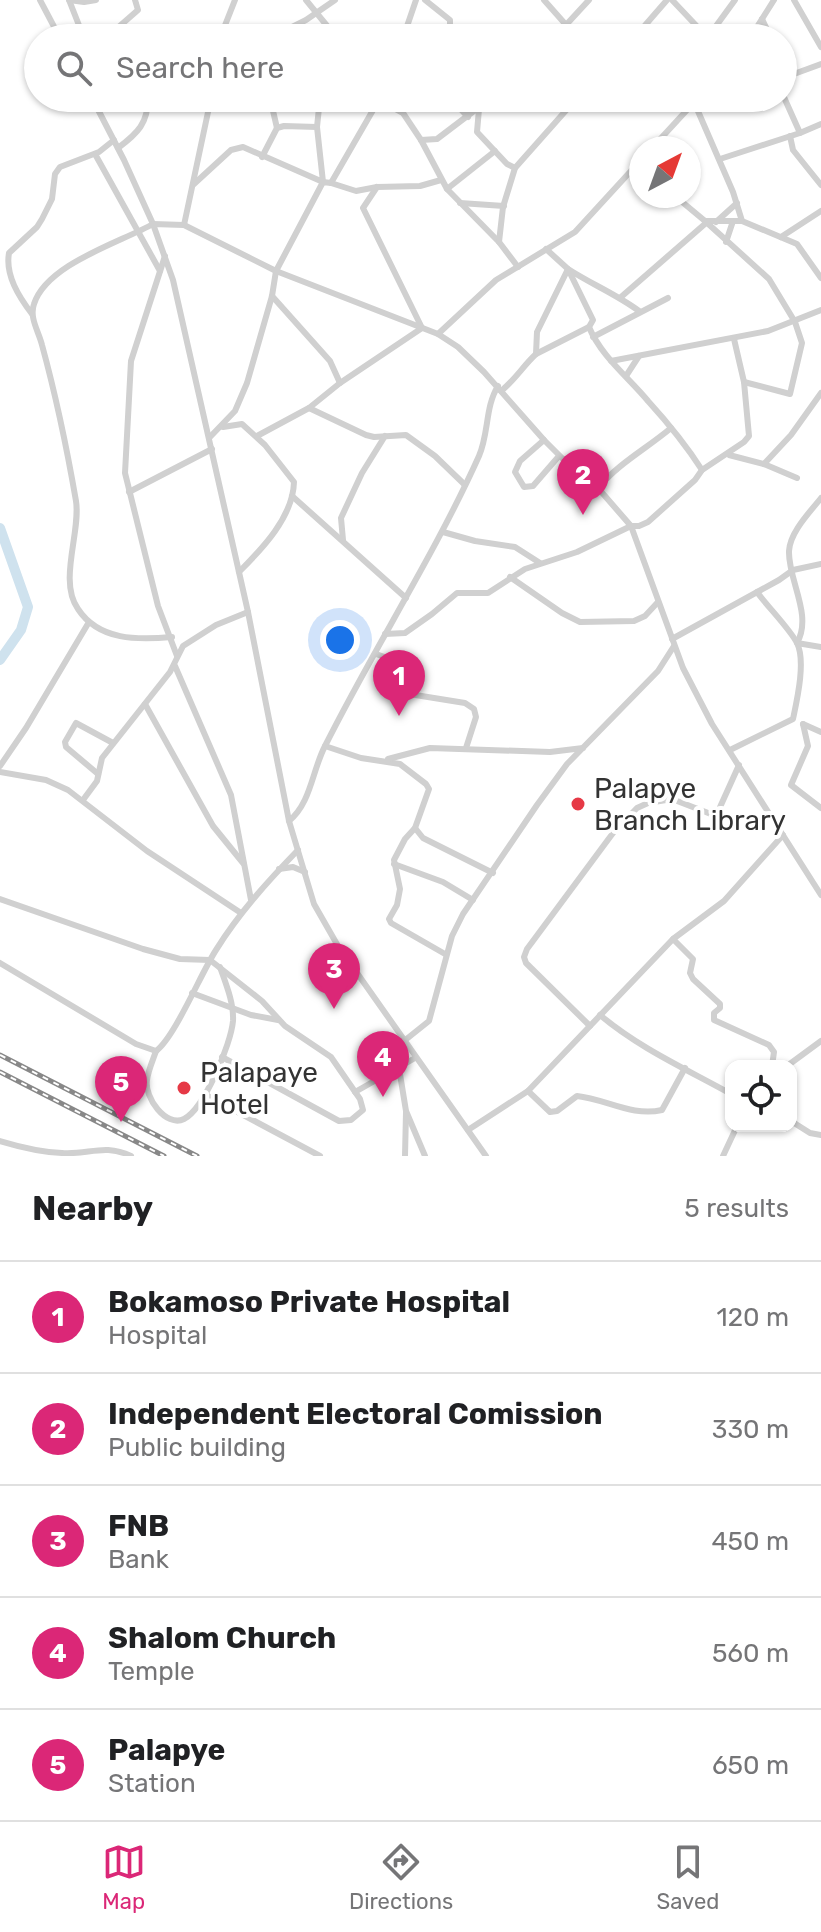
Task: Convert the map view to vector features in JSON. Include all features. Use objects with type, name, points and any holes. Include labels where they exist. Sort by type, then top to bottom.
[{"type":"street","points":[[40,0],[53,24]]},
{"type":"street","points":[[78,24],[69,0],[96,0]]},
{"type":"street","points":[[124,24],[138,10],[135,0]]},
{"type":"street","points":[[226,24],[235,0]]},
{"type":"street","points":[[306,0],[323,24]]},
{"type":"street","points":[[295,24],[335,0]]},
{"type":"street","points":[[408,24],[416,0]]},
{"type":"street","points":[[425,0],[450,20],[450,24]]},
{"type":"street","points":[[544,0],[565,24]]},
{"type":"street","points":[[569,24],[589,0]]},
{"type":"street","points":[[647,24],[670,0],[694,24]]},
{"type":"street","points":[[718,24],[735,0]]},
{"type":"street","points":[[794,0],[821,47]]},
{"type":"street","points":[[759,24],[772,1]]},
{"type":"street","points":[[762,19],[764,24]]},
{"type":"street","points":[[797,73],[821,64]]},
{"type":"street","points":[[99,112],[153,224],[173,280],[248,612],[289,821],[322,920],[486,1156]]},
{"type":"street","points":[[148,112],[142,128],[95,154],[60,167],[55,174],[51,204],[37,227],[9,253],[8,263],[15,290],[32,314],[42,345],[77,506],[70,573],[73,601],[89,622],[98,628],[134,640],[172,637]]},
{"type":"street","points":[[184,225],[208,112]]},
{"type":"street","points":[[262,157],[277,128],[273,112]]},
{"type":"street","points":[[210,437],[235,411],[247,383],[276,271],[323,182],[317,127],[319,112]]},
{"type":"street","points":[[331,183],[372,112]]},
{"type":"street","points":[[401,112],[421,140],[447,189],[499,242],[518,267]]},
{"type":"street","points":[[463,112],[468,117]]},
{"type":"street","points":[[429,156],[437,139],[475,112]]},
{"type":"street","points":[[477,132],[479,112]]},
{"type":"street","points":[[499,242],[504,206],[515,168],[565,112]]},
{"type":"street","points":[[663,136],[685,112]]},
{"type":"street","points":[[697,112],[720,159],[742,221]]},
{"type":"street","points":[[791,112],[800,133]]},
{"type":"street","points":[[459,124],[477,132],[507,164],[515,168]]},
{"type":"street","points":[[720,159],[821,124]]},
{"type":"street","points":[[277,128],[317,127]]},
{"type":"street","points":[[790,136],[793,150],[821,185]]},
{"type":"street","points":[[421,140],[437,139]]},
{"type":"street","points":[[194,184],[236,148],[243,147],[350,191],[364,205],[422,328]]},
{"type":"street","points":[[447,189],[495,151]]},
{"type":"street","points":[[95,154],[160,271]]},
{"type":"street","points":[[438,334],[496,280],[575,232],[629,174]]},
{"type":"street","points":[[350,191],[420,186],[441,180]]},
{"type":"street","points":[[364,205],[377,187]]},
{"type":"street","points":[[460,203],[504,206]]},
{"type":"street","points":[[716,222],[737,203]]},
{"type":"street","points":[[689,208],[769,279],[795,322],[802,343],[790,394],[744,382]]},
{"type":"street","points":[[781,237],[821,211]]},
{"type":"street","points":[[726,242],[733,221]]},
{"type":"street","points":[[621,297],[706,222],[742,221],[781,237],[801,248],[821,278]]},
{"type":"street","points":[[32,314],[39,293],[80,259],[153,224],[184,225],[276,271],[438,334],[468,356],[559,456],[598,488],[631,526],[683,668],[712,724],[821,895]]},
{"type":"street","points":[[546,249],[568,269],[621,297],[639,311]]},
{"type":"street","points":[[165,256],[130,366],[125,473],[158,606],[177,656]]},
{"type":"street","points":[[289,821],[303,807],[325,746],[443,532],[480,454],[489,408],[499,388],[513,381],[536,354],[589,327],[593,320],[568,269]]},
{"type":"street","points":[[536,354],[537,332],[568,269]]},
{"type":"street","points":[[272,296],[330,361],[340,383]]},
{"type":"street","points":[[593,337],[668,298]]},
{"type":"street","points":[[611,361],[768,331],[821,310]]},
{"type":"street","points":[[589,327],[611,361],[671,428],[702,470]]},
{"type":"street","points":[[257,436],[309,408],[340,383],[422,328]]},
{"type":"street","points":[[385,634],[405,633],[457,593],[488,593],[510,577],[540,563],[577,552],[631,526],[648,522],[702,470],[729,455],[749,436],[744,382],[734,339]]},
{"type":"street","points":[[626,376],[639,356]]},
{"type":"street","points":[[764,464],[791,435],[821,393]]},
{"type":"street","points":[[309,408],[366,435],[406,435],[435,456],[465,485]]},
{"type":"street","points":[[235,411],[242,424],[257,436],[294,482],[292,496],[273,537],[239,572]]},
{"type":"street","points":[[220,428],[242,424]]},
{"type":"street","points":[[598,488],[619,465],[671,428]]},
{"type":"street","points":[[343,540],[341,518],[362,473],[385,436]]},
{"type":"street","points":[[544,440],[516,469],[520,484],[533,486],[559,456]]},
{"type":"street","points":[[129,492],[212,449]]},
{"type":"street","points":[[729,455],[764,464],[797,478]]},
{"type":"street","points":[[292,496],[406,598]]},
{"type":"street","points":[[793,719],[800,669],[797,643],[803,628],[789,549],[799,526],[821,498]]},
{"type":"street","points":[[443,532],[515,547],[540,563]]},
{"type":"street","points":[[404,1041],[423,1029],[429,1021],[445,954],[473,900],[559,774],[658,671],[673,643],[793,570],[821,564]]},
{"type":"street","points":[[510,577],[580,622],[634,621],[645,616],[658,602]]},
{"type":"street","points":[[757,592],[797,643],[821,647]]},
{"type":"street","points":[[83,800],[97,781],[102,758],[175,666],[183,646],[195,637],[248,612]]},
{"type":"street","points":[[89,622],[0,769],[46,780],[83,800],[147,851],[241,913]]},
{"type":"street","points":[[376,654],[410,666],[403,693],[465,703],[474,709],[476,717],[466,748]]},
{"type":"street","points":[[175,666],[231,795],[251,900]]},
{"type":"street","points":[[145,704],[213,826],[243,863]]},
{"type":"street","points":[[730,750],[793,719]]},
{"type":"street","points":[[793,719],[821,732]]},
{"type":"street","points":[[98,774],[65,742],[76,723],[113,743]]},
{"type":"street","points":[[803,724],[808,746],[791,785],[821,808]]},
{"type":"street","points":[[325,746],[361,758],[400,764],[429,789],[415,828],[405,839],[394,864],[400,889],[390,921],[445,954]]},
{"type":"street","points":[[384,760],[430,748],[550,752],[584,748]]},
{"type":"street","points":[[590,1026],[526,963],[524,957],[527,949],[622,821],[648,803],[672,799],[716,816],[739,765]]},
{"type":"street","points":[[415,828],[423,838],[493,873]]},
{"type":"street","points":[[468,1130],[528,1091],[673,939],[724,901],[783,835]]},
{"type":"street","points":[[220,967],[233,1021],[222,1057],[197,1107],[181,1121],[173,1121],[164,1117],[147,1087],[146,1081],[156,1051],[241,913],[298,850]]},
{"type":"street","points":[[394,864],[443,882],[473,900]]},
{"type":"street","points":[[279,869],[293,867],[305,872]]},
{"type":"street","points":[[0,899],[143,949],[180,959],[210,960],[262,1001],[278,1020],[331,1057],[355,1092],[363,1110],[351,1120],[339,1121],[222,1057]]},
{"type":"street","points":[[673,939],[693,959],[690,973],[693,979],[720,1004],[714,1013],[714,1020],[769,1045],[774,1052],[773,1060]]},
{"type":"street","points":[[0,963],[136,1044],[156,1051]]},
{"type":"street","points":[[192,993],[251,1015],[278,1020]]},
{"type":"street","points":[[600,1015],[622,1034],[725,1091]]},
{"type":"street","points":[[795,1060],[821,1041]]},
{"type":"street","points":[[355,1092],[415,1058]]},
{"type":"street","points":[[399,1068],[406,1111],[405,1156]]},
{"type":"street","points":[[528,1091],[550,1112],[557,1111],[577,1096],[638,1112],[652,1112],[662,1110],[685,1068]]},
{"type":"street","points":[[204,1094],[320,1156]]},
{"type":"street","points":[[406,1111],[425,1156]]},
{"type":"street","points":[[797,1125],[810,1133],[821,1135]]},
{"type":"street","points":[[723,1156],[734,1132]]},
{"type":"street","points":[[0,1141],[23,1148],[65,1153],[114,1148],[131,1156]]},
{"type":"waterway","points":[[0,528],[28,607],[21,630],[0,660]]},
{"type":"railway","points":[[0,1055],[197,1156]]},
{"type":"railway","points":[[0,1072],[164,1156]]},
{"type":"place","name":"Independent Electoral Comission","points":[[583,515]]},
{"type":"place","name":"Bokamoso Private Hospital","points":[[399,716]]},
{"type":"place","name":"Palapye Branch Library","points":[[578,804]]},
{"type":"place","name":"FNB","points":[[334,1009]]},
{"type":"place","name":"Palapaye Hotel","points":[[184,1088]]},
{"type":"place","name":"Shalom Church","points":[[383,1097]]},
{"type":"place","name":"Palapye","points":[[121,1122]]}]
